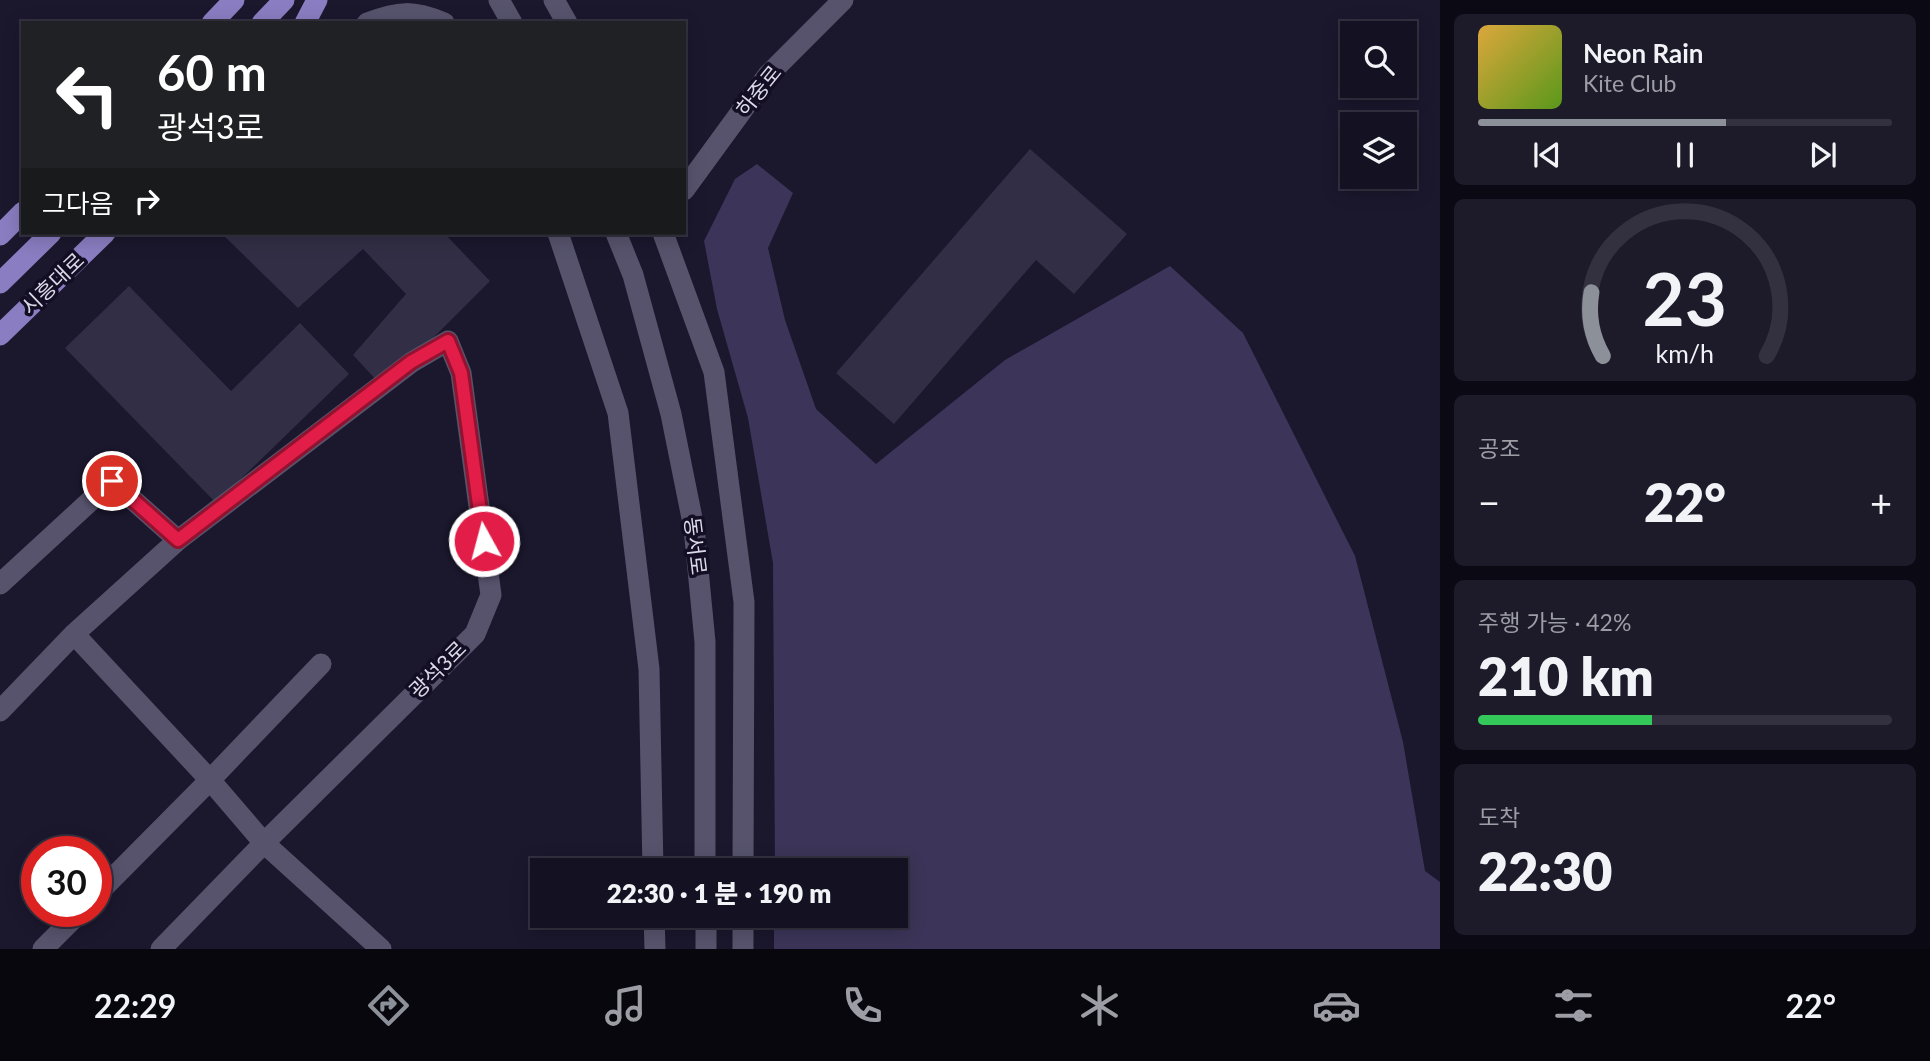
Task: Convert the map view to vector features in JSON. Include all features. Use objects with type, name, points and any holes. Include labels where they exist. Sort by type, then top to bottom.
[{"type":"main road","points":[[214,21],[234,0]]},
{"type":"main road","points":[[264,21],[285,0]]},
{"type":"main road","points":[[306,21],[317,0]]},
{"type":"main road","points":[[0,235],[21,214]]},
{"type":"main road","name":"시흥대로","points":[[0,283],[49,235]]},
{"type":"main road","name":"시흥대로","points":[[0,335],[103,235]]},
{"type":"street","points":[[423,0],[443,21]]},
{"type":"street","points":[[499,0],[511,21]]},
{"type":"street","points":[[554,0],[565,21]]},
{"type":"street","name":"하중로","points":[[686,187],[768,75],[843,0]]},
{"type":"street","points":[[372,21],[392,13],[425,15],[440,21]]},
{"type":"street","points":[[559,235],[618,413],[649,669],[653,858]]},
{"type":"street","name":"동서로","points":[[617,235],[633,275],[667,401],[694,528],[705,642],[705,858]]},
{"type":"street","points":[[664,235],[714,372],[744,602],[743,858]]},
{"type":"street","name":"광석3로","points":[[161,949],[475,634],[491,595],[461,373],[448,341],[411,362],[178,540]]},
{"type":"street","points":[[0,584],[112,481],[178,540],[74,634],[0,711]]},
{"type":"street","points":[[74,634],[210,780],[264,843],[381,949]]},
{"type":"street","points":[[112,879],[321,664]]},
{"type":"street","points":[[43,949],[65,927]]},
{"type":"street","points":[[654,928],[655,949]]},
{"type":"street","points":[[706,928],[706,949]]},
{"type":"street","points":[[743,928],[743,949]]},
{"type":"shaded area","points":[[757,164],[793,193],[768,248],[785,320],[816,409],[876,464],[1005,360],[1170,266],[1243,333],[1355,556],[1403,742],[1425,871],[1440,882],[1440,949],[774,949],[774,928],[908,928],[908,858],[775,858],[773,563],[748,418],[717,309],[704,241],[735,179]]},
{"type":"building","points":[[1030,149],[1127,234],[1074,294],[1036,260],[894,424],[836,373]]},
{"type":"building","points":[[223,235],[446,235],[490,281],[437,334],[380,384],[353,355],[406,294],[363,249],[298,308]]},
{"type":"building","points":[[129,286],[231,391],[300,323],[349,374],[216,503],[65,348]]},
{"type":"route","points":[[112,481],[178,540],[411,362],[448,341],[461,373],[484,541]]}]
